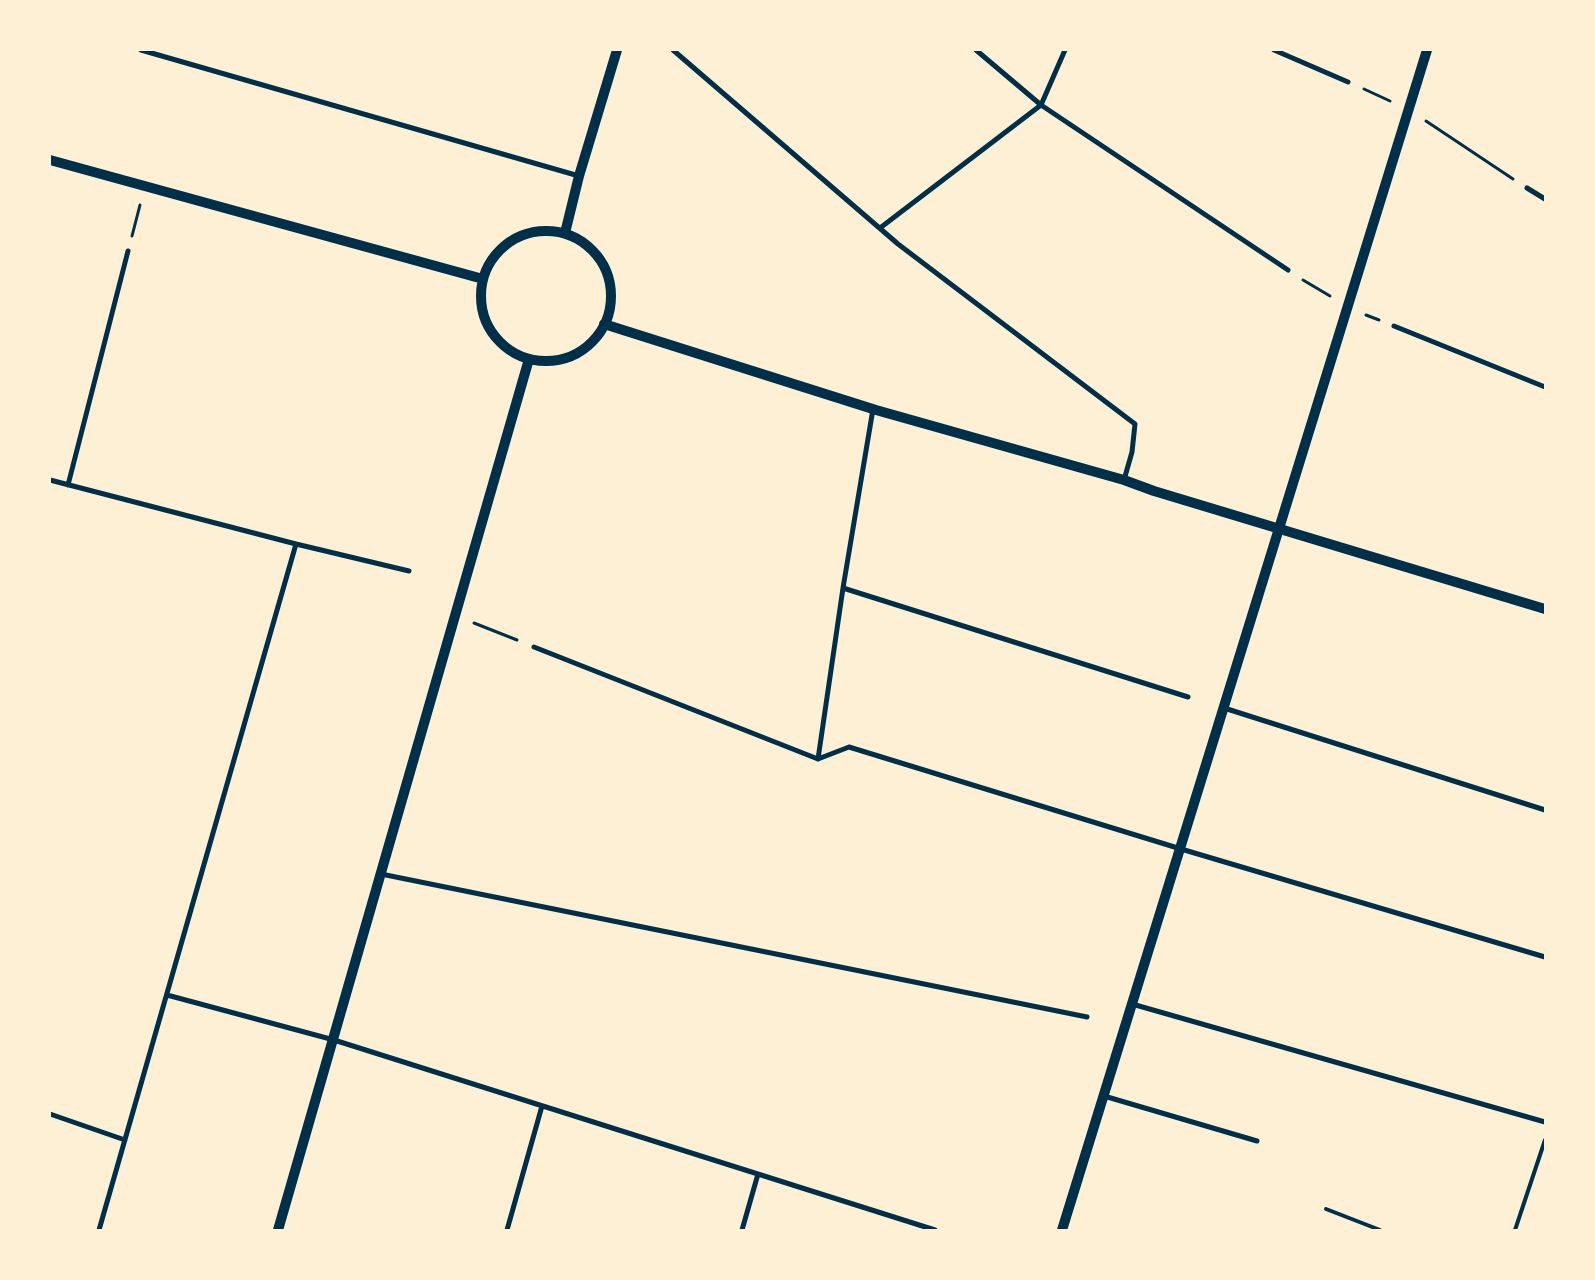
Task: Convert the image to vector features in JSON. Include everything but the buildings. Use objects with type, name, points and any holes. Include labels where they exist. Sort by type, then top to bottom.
[{"type":"main road","points":[[565,233],[617,50]]},
{"type":"main road","points":[[1062,1230],[1427,50]]},
{"type":"main road","points":[[50,160],[484,279]]},
{"type":"main road","points":[[544,230],[565,233],[585,243],[600,260],[609,280],[610,303],[604,324],[594,340],[580,351],[564,358],[546,361],[529,359],[510,350],[495,336],[486,319],[481,299],[484,279],[492,260],[506,244],[524,234],[544,230]]},
{"type":"main road","points":[[604,324],[873,409],[1124,480],[1154,491],[1545,609]]},
{"type":"main road","points":[[278,1230],[529,359]]},
{"type":"street","points":[[141,50],[580,176]]},
{"type":"street","points":[[673,50],[898,244],[1135,424],[1132,452],[1124,480]]},
{"type":"street","points":[[976,50],[1055,115],[1288,270]]},
{"type":"street","points":[[880,228],[1041,105],[1065,50]]},
{"type":"street","points":[[1274,50],[1348,82]]},
{"type":"street","points":[[1527,188],[1545,199]]},
{"type":"street","points":[[68,485],[128,251]]},
{"type":"street","points":[[1394,326],[1545,388]]},
{"type":"street","points":[[818,759],[843,588],[873,409]]},
{"type":"street","points":[[50,480],[296,544],[409,571]]},
{"type":"street","points":[[99,1230],[296,544]]},
{"type":"street","points":[[843,588],[1188,697]]},
{"type":"street","points":[[534,647],[818,759],[849,747],[1181,849],[1545,957]]},
{"type":"street","points":[[1223,708],[1545,810]]},
{"type":"street","points":[[381,874],[1087,1017]]},
{"type":"street","points":[[167,995],[334,1040],[935,1230]]},
{"type":"street","points":[[1132,1004],[1545,1122]]},
{"type":"street","points":[[1103,1096],[1257,1141]]},
{"type":"street","points":[[507,1230],[542,1106]]},
{"type":"street","points":[[50,1114],[125,1140]]},
{"type":"street","points":[[742,1230],[758,1174]]},
{"type":"lane","points":[[1515,1230],[1545,1140]]},
{"type":"lane","points":[[1326,1210],[1380,1230]]},
{"type":"path","points":[[1348,82],[1409,110],[1527,188]]},
{"type":"path","points":[[128,251],[145,186]]},
{"type":"path","points":[[455,615],[534,647]]}]
